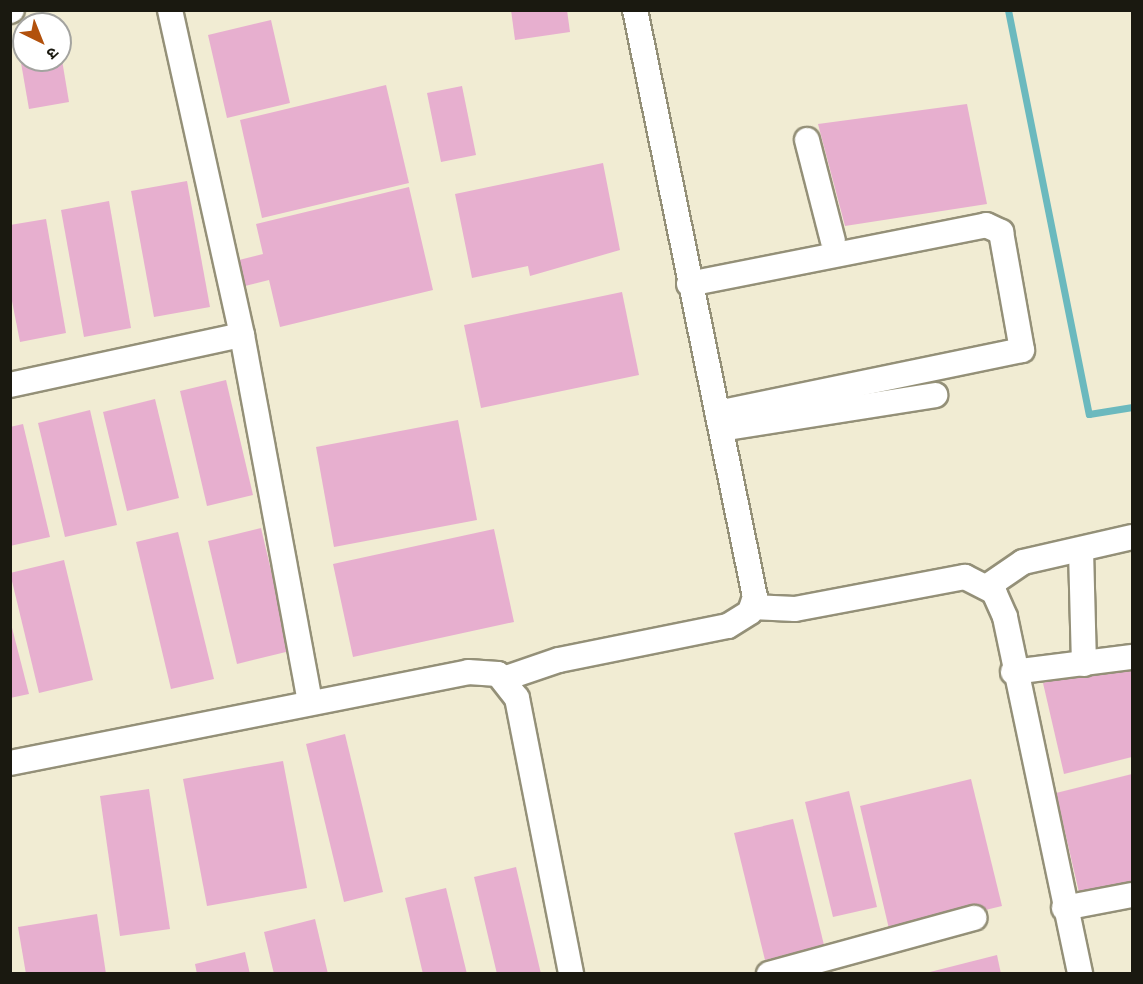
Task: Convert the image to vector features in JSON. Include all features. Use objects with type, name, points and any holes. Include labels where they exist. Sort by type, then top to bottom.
[{"type":"street","points":[[170,10],[242,335],[310,704]]},
{"type":"street","points":[[635,10],[688,276],[755,587],[752,607]]},
{"type":"street","points":[[807,140],[833,241]]},
{"type":"street","points":[[688,276],[833,241],[990,210]]},
{"type":"street","points":[[688,276],[986,225],[1001,232],[1022,350],[719,421]]},
{"type":"street","points":[[10,385],[242,335]]},
{"type":"street","points":[[719,421],[935,395]]},
{"type":"street","points":[[988,586],[1023,562],[1132,537]]},
{"type":"street","points":[[1081,550],[1084,663]]},
{"type":"street","points":[[10,763],[468,672],[506,678],[559,660],[728,626],[752,607],[795,609],[954,578],[976,579],[988,586],[1005,617],[1013,672],[1080,974]]},
{"type":"street","points":[[1013,672],[1132,657]]},
{"type":"street","points":[[506,678],[517,698],[571,974]]},
{"type":"street","points":[[1064,908],[1132,895]]},
{"type":"street","points":[[769,974],[974,918]]},
{"type":"building","points":[[511,10],[567,10],[570,32],[515,40]]},
{"type":"building","points":[[271,20],[290,103],[227,118],[208,35]]},
{"type":"building","points":[[23,72],[64,72],[69,102],[29,109]]},
{"type":"building","points":[[386,85],[409,183],[262,218],[240,120]]},
{"type":"building","points":[[462,86],[476,155],[441,162],[427,93]]},
{"type":"building","points":[[967,104],[987,204],[845,226],[818,124]]},
{"type":"building","points":[[603,163],[620,250],[530,276],[528,266],[472,278],[455,194]]},
{"type":"building","points":[[187,181],[210,307],[154,317],[131,191]]},
{"type":"building","points":[[409,187],[433,290],[280,327],[269,280],[245,286],[239,260],[263,254],[256,224]]},
{"type":"building","points":[[109,201],[131,328],[84,337],[61,210]]},
{"type":"building","points":[[46,219],[66,333],[20,342],[10,291],[10,225]]},
{"type":"building","points":[[622,292],[639,375],[481,408],[464,325]]},
{"type":"building","points":[[226,380],[253,495],[207,506],[180,391]]},
{"type":"building","points":[[155,399],[179,498],[127,511],[103,412]]},
{"type":"building","points":[[90,410],[117,525],[65,537],[38,423]]},
{"type":"building","points":[[458,420],[477,520],[334,547],[316,447]]},
{"type":"building","points":[[23,424],[50,537],[10,546],[10,427]]},
{"type":"building","points":[[261,528],[290,651],[237,664],[208,541]]},
{"type":"building","points":[[494,529],[514,622],[353,657],[333,564]]},
{"type":"building","points":[[178,532],[214,679],[171,689],[136,542]]},
{"type":"building","points":[[64,560],[93,680],[39,693],[10,573]]},
{"type":"building","points":[[10,620],[29,694],[10,698]]},
{"type":"building","points":[[1131,661],[1132,757],[1064,774],[1043,683]]},
{"type":"building","points":[[345,734],[383,892],[344,902],[306,744]]},
{"type":"building","points":[[283,761],[307,888],[207,906],[183,779]]},
{"type":"building","points":[[1132,774],[1132,888],[1081,901],[1056,793]]},
{"type":"building","points":[[971,779],[1002,906],[890,933],[860,806]]},
{"type":"building","points":[[149,789],[170,929],[120,936],[100,796]]},
{"type":"building","points":[[849,791],[877,907],[833,917],[805,802]]},
{"type":"building","points":[[793,819],[824,945],[765,960],[734,833]]},
{"type":"building","points":[[516,867],[541,974],[497,974],[474,877]]},
{"type":"building","points":[[446,888],[467,974],[423,974],[405,898]]},
{"type":"building","points":[[97,914],[106,974],[26,974],[18,927]]},
{"type":"building","points":[[315,919],[328,974],[274,974],[264,932]]},
{"type":"building","points":[[245,952],[250,974],[197,974],[195,964]]},
{"type":"building","points":[[997,955],[1001,974],[926,974],[926,973]]},
{"type":"waterway","points":[[1008,10],[1089,414],[1132,407]]}]
